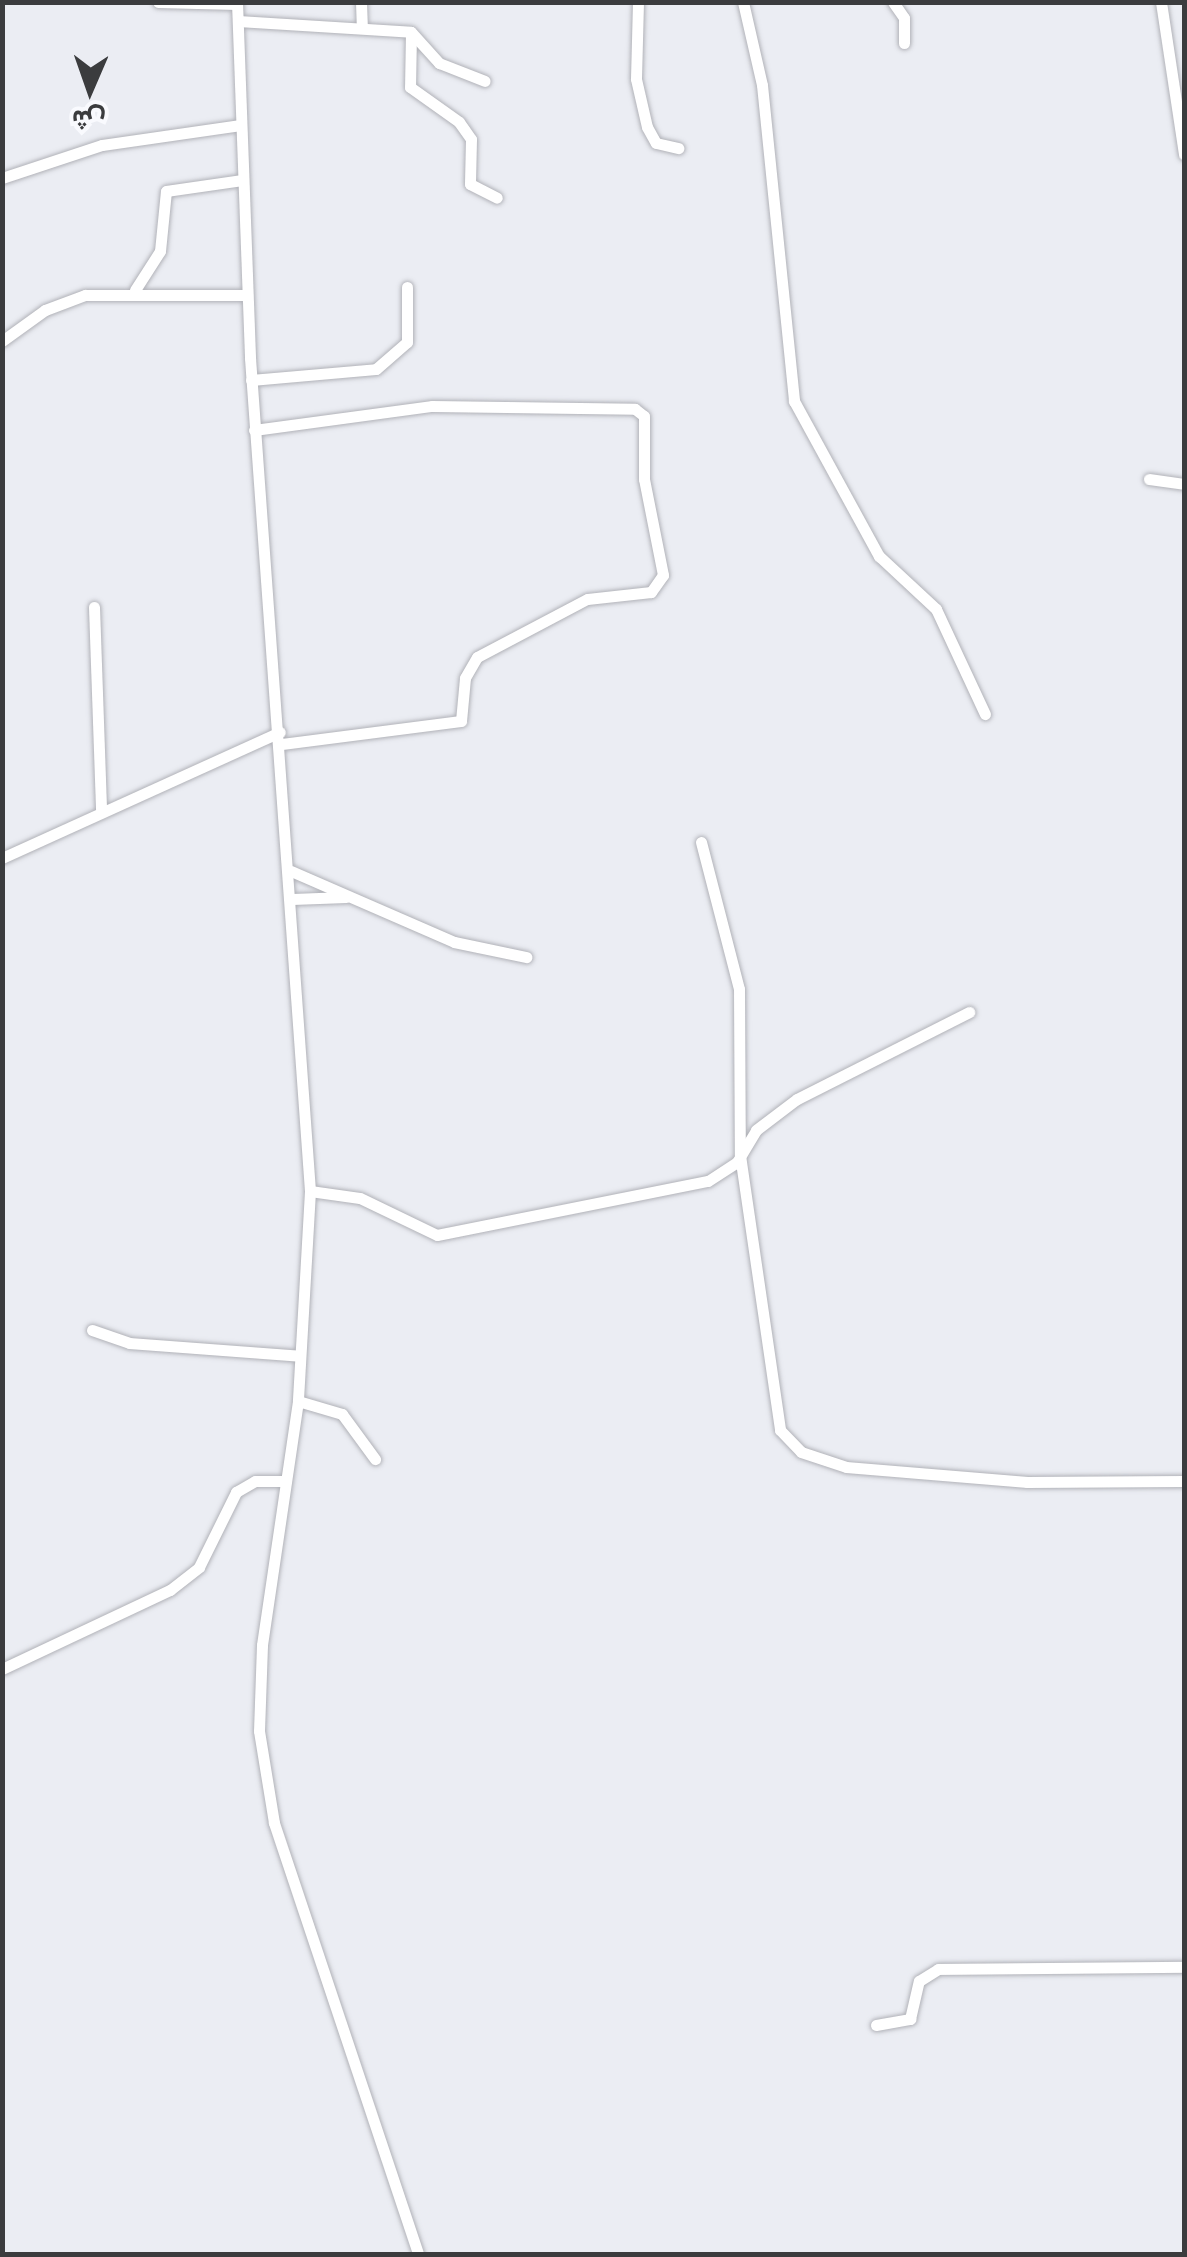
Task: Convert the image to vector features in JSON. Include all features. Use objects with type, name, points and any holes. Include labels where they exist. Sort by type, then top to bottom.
[{"type":"street","points":[[158,2],[237,3],[254,430],[291,872],[310,1191],[298,1401],[259,1699],[266,1790],[418,2254]]},
{"type":"street","points":[[361,2],[362,25]]},
{"type":"street","points":[[638,2],[636,79],[647,127],[656,143],[678,148]]},
{"type":"street","points":[[743,2],[764,102],[794,401],[879,556],[936,609],[985,714]]},
{"type":"street","points":[[892,2],[904,18],[904,43]]},
{"type":"street","points":[[1161,2],[1184,154]]},
{"type":"street","points":[[238,21],[362,25],[411,32],[439,63],[485,81]]},
{"type":"street","points":[[411,32],[410,87],[459,122],[471,140],[470,184],[497,198]]},
{"type":"street","points":[[2,178],[102,145],[241,125]]},
{"type":"street","points":[[135,290],[160,251],[166,191],[242,180]]},
{"type":"street","points":[[251,380],[376,369],[407,342],[407,287]]},
{"type":"street","points":[[2,341],[64,300],[135,290],[246,294]]},
{"type":"street","points":[[2,858],[101,809],[281,738],[461,721],[466,678],[477,657],[587,599],[651,592],[664,575],[644,480],[644,416],[635,409],[432,406],[254,430]]},
{"type":"street","points":[[1149,479],[1184,484]]},
{"type":"street","points":[[94,607],[101,809]]},
{"type":"street","points":[[701,842],[739,989],[740,1155],[777,1421],[801,1452],[846,1468],[1026,1482],[1184,1481]]},
{"type":"street","points":[[291,872],[454,942],[526,957]]},
{"type":"street","points":[[292,899],[350,897]]},
{"type":"street","points":[[310,1191],[360,1198],[437,1235],[708,1180],[740,1155],[756,1130],[796,1100],[969,1012]]},
{"type":"street","points":[[92,1330],[141,1345],[300,1356]]},
{"type":"street","points":[[298,1401],[342,1414],[375,1459]]},
{"type":"street","points":[[2,1669],[170,1590],[199,1567],[236,1492],[255,1481],[286,1481]]},
{"type":"street","points":[[876,2026],[910,2019],[930,1971],[1184,1968]]}]
